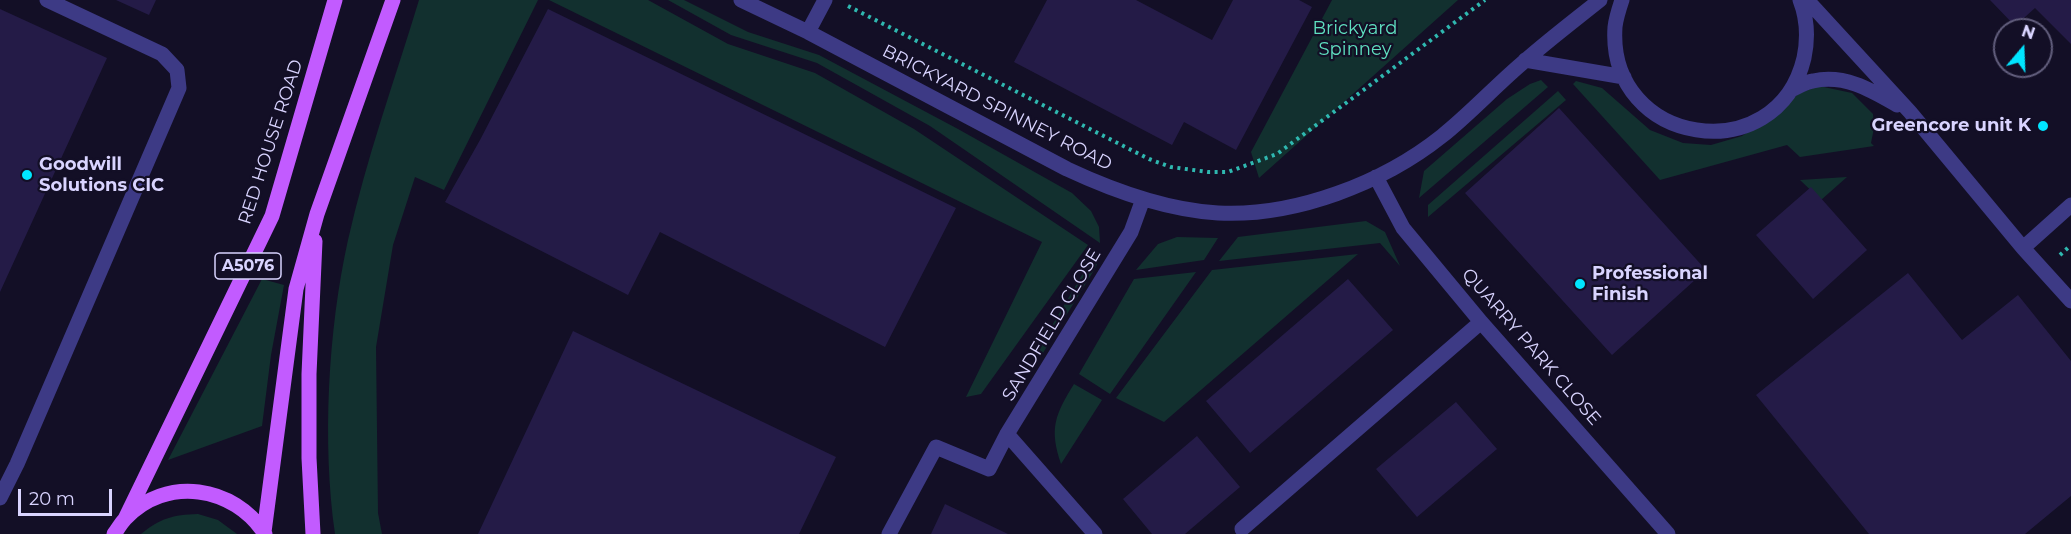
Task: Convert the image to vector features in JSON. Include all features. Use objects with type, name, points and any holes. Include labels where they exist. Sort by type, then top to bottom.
[{"type":"main road","name":"RED HOUSE ROAD","points":[[125,519],[272,216],[335,0]]},
{"type":"main road","points":[[265,533],[296,289],[317,214],[393,0]]},
{"type":"main road","points":[[313,534],[309,458],[309,374],[317,214]]},
{"type":"main road","points":[[114,534],[125,519],[147,502],[173,492],[200,492],[225,498],[247,512],[265,533]]},
{"type":"street","points":[[0,498],[17,464],[179,88],[177,70],[162,54],[47,0]]},
{"type":"street","name":"BRICKYARD SPINNEY ROAD","points":[[741,0],[808,32],[1067,169],[1108,188],[1176,207],[1218,213],[1258,212],[1341,192],[1376,177],[1412,157],[1442,136],[1525,60],[1600,0]]},
{"type":"street","points":[[808,32],[825,0]]},
{"type":"street","points":[[1622,0],[1615,25],[1616,52],[1624,77],[1640,101],[1663,120],[1689,130],[1718,132],[1746,126],[1771,111],[1791,90],[1801,70],[1806,48],[1806,26],[1800,0]]},
{"type":"street","points":[[1807,0],[1910,112],[2023,248],[2071,301]]},
{"type":"street","points":[[1525,60],[1624,77]]},
{"type":"street","points":[[1791,90],[1812,81],[1837,80],[1861,84],[1910,112]]},
{"type":"street","name":"QUARRY PARK CLOSE","points":[[1376,177],[1404,228],[1481,322],[1668,534]]},
{"type":"street","name":"SANDFIELD CLOSE","points":[[889,534],[936,447],[989,469],[1007,434],[1131,232],[1143,199]]},
{"type":"street","points":[[2023,248],[2071,205]]},
{"type":"street","points":[[1242,529],[1481,322]]},
{"type":"street","points":[[1007,434],[1095,534]]},
{"type":"path","points":[[847,6],[1149,159],[1172,168],[1208,172],[1228,171],[1277,154],[1485,0]]},
{"type":"green space","points":[[419,0],[538,0],[444,190],[415,177],[393,245],[376,347],[378,513],[382,534],[335,534],[328,425],[332,349],[341,275],[363,179]]},
{"type":"green space","points":[[549,0],[648,0],[728,44],[815,73],[914,129],[1088,245],[981,394],[966,397],[1042,242]]},
{"type":"green space","points":[[668,0],[684,0],[748,32],[819,55],[1072,193],[1091,211],[1099,227],[1100,243],[930,126],[817,63],[731,35]]},
{"type":"green space","name":"Brickyard Spinney","points":[[1332,0],[1458,0],[1259,178],[1251,152]]},
{"type":"green space","points":[[1541,80],[1548,87],[1419,198],[1424,171],[1507,99],[1530,84]]},
{"type":"green space","points":[[1576,81],[1602,88],[1650,130],[1683,143],[1711,145],[1742,136],[1800,93],[1819,86],[1852,93],[1873,114],[1874,128],[1871,143],[1874,146],[1800,157],[1787,145],[1660,180],[1573,84]]},
{"type":"green space","points":[[1558,91],[1566,100],[1428,217],[1428,205]]},
{"type":"green space","points":[[1847,177],[1821,200],[1800,180]]},
{"type":"green space","points":[[1366,221],[1385,232],[1400,266],[1380,243],[1219,261],[1238,237]]},
{"type":"green space","points":[[1177,237],[1218,238],[1204,260],[1136,270],[1158,244]]},
{"type":"green space","points":[[1095,253],[1100,256],[1096,267],[1043,353],[1038,349]]},
{"type":"green space","points":[[1358,254],[1164,422],[1116,398],[1212,270]]},
{"type":"green space","points":[[1196,272],[1110,394],[1079,374],[1134,279]]},
{"type":"green space","points":[[262,279],[284,285],[271,355],[262,426],[168,460]]},
{"type":"green space","points":[[1074,384],[1102,400],[1061,464],[1055,441],[1056,422],[1058,413]]},
{"type":"green space","points":[[198,514],[218,520],[237,534],[141,534],[167,518]]},
{"type":"building","points":[[116,0],[156,0],[149,15]]},
{"type":"building","points":[[1047,0],[1136,0],[1212,40],[1233,0],[1299,0],[1312,7],[1236,150],[1184,122],[1172,145],[1014,62]]},
{"type":"building","points":[[1990,0],[2071,0],[2071,44],[2053,26],[2053,18],[2045,18],[2035,8],[2024,18],[2007,18]]},
{"type":"building","name":"Goodwill Solutions CIC","points":[[0,9],[107,58],[0,292]]},
{"type":"building","points":[[548,9],[956,208],[885,347],[660,232],[628,295],[445,202]]},
{"type":"building","points":[[1559,108],[1706,270],[1612,355],[1465,193]]},
{"type":"building","points":[[1811,187],[1867,250],[1813,299],[1756,235]]},
{"type":"building","points":[[1908,273],[1962,340],[2018,295],[2071,361],[2071,496],[2025,534],[1869,534],[1756,395]]},
{"type":"building","points":[[1348,279],[1393,330],[1250,453],[1206,401]]},
{"type":"building","points":[[573,331],[836,457],[799,534],[478,534]]},
{"type":"building","points":[[1456,402],[1497,449],[1417,517],[1376,469]]},
{"type":"building","points":[[1197,436],[1240,487],[1185,534],[1152,534],[1123,499]]},
{"type":"building","points":[[945,504],[1008,534],[931,534]]},
{"type":"place","name":"Greencore unit K","points":[[2043,126]]},
{"type":"place","name":"Goodwill Solutions CIC","points":[[27,175]]},
{"type":"place","name":"Professional Finish","points":[[1580,284]]}]
